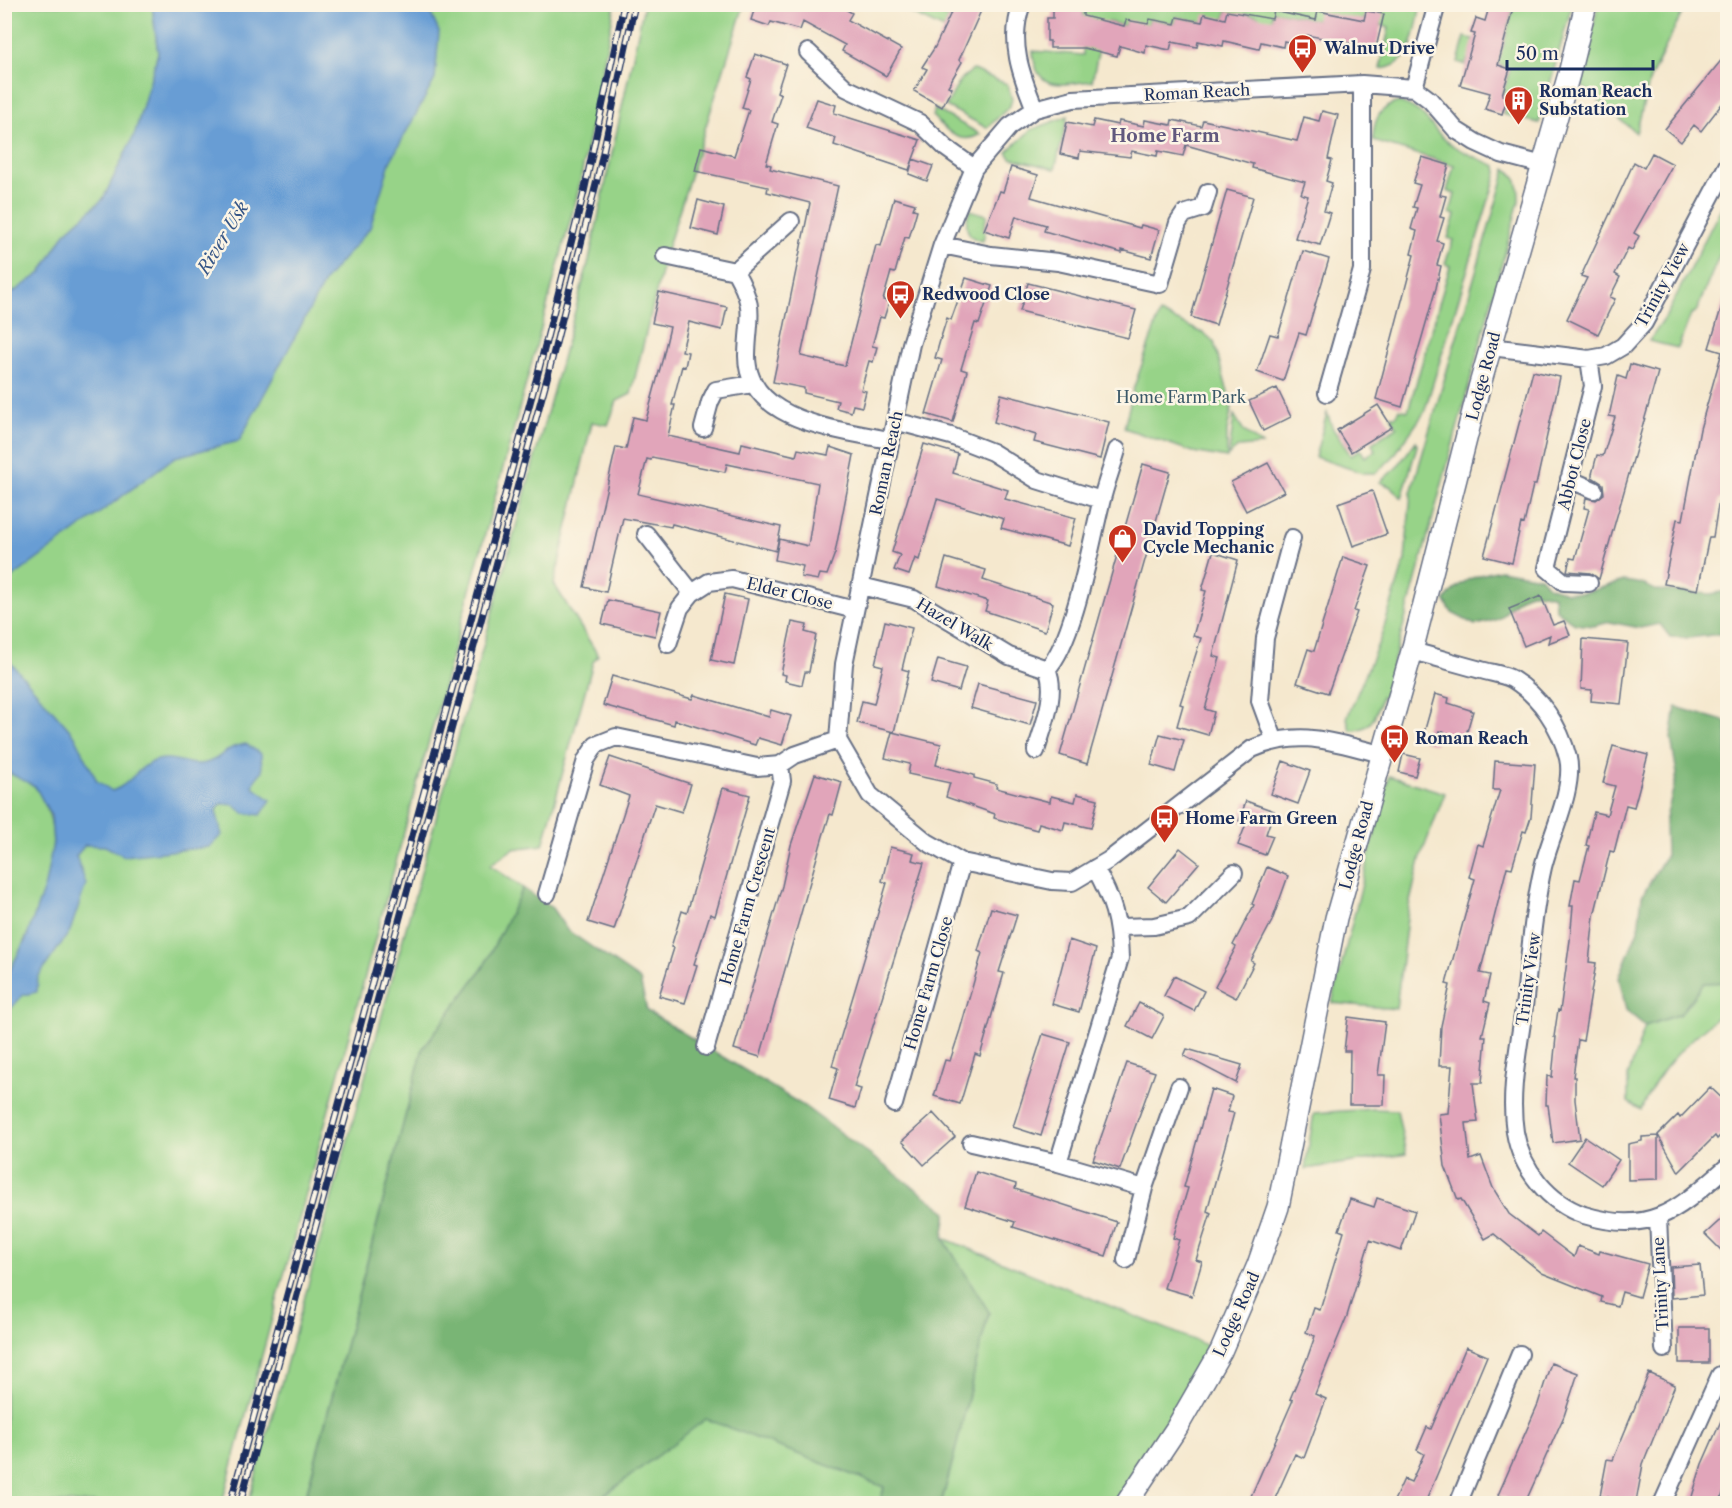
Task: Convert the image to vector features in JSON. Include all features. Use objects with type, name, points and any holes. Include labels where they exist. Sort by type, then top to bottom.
[{"type":"street","points":[[1022,4],[1018,14],[1015,47],[1021,76],[1035,109]]},
{"type":"street","points":[[1437,4],[1414,88],[1430,100],[1456,130],[1475,142],[1501,154],[1543,165]]},
{"type":"street","name":"Lodge Road","points":[[1126,1503],[1174,1433],[1221,1351],[1272,1223],[1336,918],[1412,651],[1491,347],[1569,75],[1586,4]]},
{"type":"street","points":[[808,52],[846,88],[920,123],[946,148],[974,168]]},
{"type":"street","points":[[1327,393],[1362,270],[1362,84]]},
{"type":"street","name":"Roman Reach","points":[[838,740],[844,663],[911,344],[942,245],[974,168],[1010,126],[1035,109],[1084,98],[1362,84],[1414,88]]},
{"type":"street","name":"Trinity View","points":[[1491,347],[1589,359],[1606,356],[1623,346],[1644,323],[1728,164]]},
{"type":"street","points":[[942,245],[991,255],[1059,262],[1160,284],[1178,223],[1184,214],[1203,208],[1208,192]]},
{"type":"street","points":[[735,271],[791,221]]},
{"type":"street","points":[[665,256],[735,271]]},
{"type":"street","points":[[735,271],[750,301],[747,355],[753,384],[780,410],[802,421],[889,440]]},
{"type":"street","name":"Abbot Close","points":[[1589,359],[1593,386],[1547,568],[1564,582],[1589,583]]},
{"type":"street","points":[[703,428],[716,390],[753,384]]},
{"type":"street","points":[[895,421],[951,436],[992,452],[1037,480],[1101,500]]},
{"type":"street","points":[[1036,751],[1052,680],[1047,669],[1058,655],[1071,621],[1101,500],[1117,450]]},
{"type":"street","points":[[1569,479],[1593,490]]},
{"type":"street","points":[[646,534],[692,593],[680,608],[668,644]]},
{"type":"street","points":[[1274,740],[1260,701],[1264,638],[1292,538]]},
{"type":"street","name":"Elder Close","points":[[692,593],[709,582],[732,579],[855,610]]},
{"type":"street","name":"Hazel Walk","points":[[861,586],[914,599],[1009,656],[1047,669]]},
{"type":"street","name":"Trinity View","points":[[1412,651],[1510,678],[1541,702],[1557,731],[1569,760],[1565,796],[1542,879],[1515,1084],[1515,1132],[1524,1162],[1546,1192],[1567,1209],[1602,1220],[1632,1224],[1658,1218],[1690,1198],[1728,1166]]},
{"type":"street","points":[[547,894],[586,760],[596,745],[616,736],[736,764],[757,766],[780,765],[795,755],[838,740],[870,795],[918,836],[962,862],[1052,881],[1072,882],[1109,860],[1252,749],[1274,740],[1296,736],[1381,754]]},
{"type":"street","name":"Home Farm Crescent","points":[[706,1047],[782,782],[780,765]]},
{"type":"street","name":"Home Farm Close","points":[[894,1104],[962,862]]},
{"type":"street","points":[[1058,1163],[1120,958],[1120,927],[1110,894],[1095,868]]},
{"type":"street","points":[[1120,927],[1154,926],[1189,918],[1234,873]]},
{"type":"street","points":[[1126,1260],[1144,1188],[1179,1087]]},
{"type":"street","points":[[971,1143],[1058,1163],[1144,1188]]},
{"type":"street","name":"Trinity Lane","points":[[1658,1218],[1664,1349]]},
{"type":"street","points":[[1458,1503],[1520,1354]]},
{"type":"street","points":[[1662,1503],[1720,1375]]},
{"type":"green space","points":[[1598,4],[1686,5],[1650,79],[1636,133],[1581,85]]},
{"type":"green space","points":[[5,5],[152,5],[158,53],[135,133],[103,199],[65,233],[41,273],[5,298]]},
{"type":"green space","points":[[357,5],[615,5],[578,192],[222,1503],[5,1503],[5,1006],[68,820],[5,720],[5,505]]},
{"type":"green space","points":[[644,5],[744,5],[665,256],[631,394],[617,401],[608,425],[592,422],[554,584],[598,655],[593,662],[543,845],[513,849],[490,865],[523,888],[483,968],[423,1048],[304,1503],[248,1504],[589,260]]},
{"type":"green space","points":[[894,5],[945,5],[941,15],[949,18],[944,29]]},
{"type":"green space","points":[[1083,5],[1368,5],[1364,20],[1316,20],[1274,11],[1271,25],[1257,22],[1258,16],[1246,13],[1241,32],[1227,11],[1225,19],[1202,22],[1177,17],[1175,24],[1150,19],[1148,25],[1126,21],[1124,26],[1109,22],[1107,26],[1104,26],[1092,81],[1061,84],[1045,80],[1039,74],[1033,51],[1083,55]]},
{"type":"green space","points":[[1368,5],[1421,5],[1411,46],[1400,61],[1391,66],[1380,69],[1389,28],[1381,25],[1380,7]]},
{"type":"green space","points":[[1514,5],[1572,5],[1539,123],[1502,114],[1508,97],[1502,95],[1510,69],[1499,65],[1497,59],[1467,60],[1466,65],[1458,62],[1465,37],[1503,47]]},
{"type":"green space","points":[[973,70],[1007,84],[1012,99],[1010,106],[987,128],[946,106],[961,79]]},
{"type":"green space","points":[[1399,102],[1416,110],[1454,147],[1496,166],[1497,173],[1424,413],[1393,457],[1376,473],[1363,473],[1315,457],[1327,413],[1333,429],[1351,456],[1360,449],[1365,457],[1375,451],[1372,443],[1397,427],[1391,416],[1396,416],[1399,409],[1408,411],[1450,266],[1445,264],[1453,240],[1448,238],[1455,215],[1450,213],[1455,194],[1447,191],[1454,165],[1373,141],[1374,127],[1382,111]]},
{"type":"green space","points":[[935,109],[980,134],[966,138],[953,135],[932,116]]},
{"type":"green space","points":[[1068,116],[1055,169],[1011,158],[1007,152],[1031,130]]},
{"type":"green space","points":[[1506,169],[1516,179],[1519,201],[1384,697],[1381,697],[1375,716],[1368,725],[1357,730],[1350,730],[1347,718],[1381,637],[1405,560],[1411,493]]},
{"type":"green space","points":[[1727,196],[1727,217],[1722,228],[1727,232],[1727,237],[1696,312],[1691,314],[1678,348],[1649,341],[1665,318]]},
{"type":"green space","points":[[970,210],[987,215],[983,241],[969,234],[967,220]]},
{"type":"green space","name":"Home Farm Park","points":[[1160,313],[1205,334],[1214,342],[1232,407],[1227,431],[1227,458],[1193,452],[1124,428],[1134,387]]},
{"type":"green space","points":[[1234,415],[1244,431],[1262,445],[1239,447],[1229,455]]},
{"type":"green space","points":[[1416,441],[1417,446],[1402,498],[1391,487],[1380,482],[1397,467]]},
{"type":"green space","points":[[1500,570],[1540,577],[1548,586],[1566,592],[1583,593],[1624,581],[1643,584],[1655,590],[1711,594],[1727,591],[1727,633],[1689,638],[1670,637],[1660,624],[1640,628],[1610,622],[1594,626],[1575,624],[1555,609],[1554,596],[1544,593],[1524,595],[1499,618],[1489,622],[1475,625],[1452,613],[1445,601],[1456,588],[1476,576]]},
{"type":"green space","points":[[1676,707],[1727,722],[1727,982],[1704,983],[1680,1014],[1645,1026],[1626,1010],[1619,977],[1638,930],[1642,896],[1666,855],[1665,822],[1677,774],[1671,738]]},
{"type":"green space","points":[[5,771],[30,783],[38,791],[51,821],[53,844],[44,892],[5,980]]},
{"type":"green space","points":[[1389,776],[1445,793],[1421,856],[1408,910],[1396,1009],[1332,1003]]},
{"type":"green space","points":[[523,888],[552,908],[567,930],[640,980],[647,1011],[804,1106],[947,1212],[943,1238],[989,1312],[941,1503],[880,1503],[884,1487],[706,1419],[594,1503],[304,1504],[423,1048],[483,968]]},
{"type":"green space","points":[[1727,982],[1727,1009],[1689,1042],[1667,1066],[1648,1094],[1641,1110],[1628,1102],[1628,1076],[1645,1026],[1680,1014],[1704,983]]},
{"type":"green space","points":[[1373,1109],[1397,1110],[1406,1154],[1305,1169],[1314,1113]]},
{"type":"green space","points":[[943,1238],[1221,1351],[1126,1503],[941,1504],[989,1312]]},
{"type":"green space","points":[[706,1418],[884,1487],[880,1503],[594,1504]]},
{"type":"water","name":"River Usk","points":[[152,5],[427,5],[439,32],[435,79],[390,162],[370,228],[326,279],[239,441],[175,457],[5,583],[5,298],[41,273],[65,233],[103,199],[135,133],[158,53]]},
{"type":"water","points":[[4,655],[75,736],[97,781],[112,791],[124,785],[145,766],[158,760],[201,764],[214,760],[233,747],[246,744],[261,754],[262,771],[253,787],[271,800],[261,815],[244,813],[232,804],[221,804],[216,811],[222,835],[209,847],[124,856],[105,846],[85,845],[76,856],[86,884],[70,931],[38,977],[37,992],[23,995],[5,1015],[5,980],[26,939],[45,885],[53,843],[51,816],[35,786],[5,771]]},
{"type":"building","points":[[756,4],[837,4],[852,13],[848,20],[901,49],[886,76],[842,51],[845,45],[803,22],[800,30],[771,22],[769,26],[751,20]]},
{"type":"building","points":[[955,4],[984,4],[959,60],[962,62],[948,86],[952,88],[942,107],[914,91],[927,69],[922,67],[935,47]]},
{"type":"building","points":[[1053,4],[1083,4],[1083,16],[1124,26],[1126,20],[1148,24],[1150,19],[1175,24],[1177,17],[1202,22],[1204,14],[1225,19],[1227,11],[1272,19],[1274,11],[1316,20],[1318,11],[1364,20],[1366,11],[1384,14],[1375,52],[1358,48],[1359,45],[1307,35],[1304,46],[1284,41],[1283,47],[1261,42],[1259,49],[1224,41],[1223,46],[1198,41],[1197,47],[1172,42],[1170,50],[1146,45],[1145,53],[1120,46],[1117,56],[1084,48],[1050,48],[1050,41],[1047,41],[1047,18],[1053,18]]},
{"type":"building","points":[[1490,4],[1514,4],[1498,65],[1510,69],[1502,95],[1508,96],[1502,114],[1485,109],[1490,93],[1460,85],[1475,34],[1471,33],[1476,18],[1485,21]]},
{"type":"building","points":[[1728,52],[1728,96],[1701,131],[1694,125],[1681,142],[1665,129]]},
{"type":"building","points":[[755,54],[786,64],[777,92],[781,94],[772,122],[778,124],[766,164],[771,165],[770,169],[838,186],[801,356],[845,366],[876,245],[881,246],[894,198],[915,204],[913,209],[917,210],[909,238],[905,237],[895,273],[891,272],[883,300],[889,302],[884,318],[880,317],[872,346],[877,347],[873,362],[869,361],[861,390],[866,391],[862,407],[853,405],[851,412],[836,408],[838,401],[804,393],[804,388],[773,382],[810,203],[767,192],[768,187],[695,171],[701,147],[734,156],[749,110],[742,108],[751,79],[747,77]]},
{"type":"building","points":[[817,99],[836,105],[834,113],[920,140],[909,170],[834,145],[836,138],[806,128]]},
{"type":"building","points":[[1322,111],[1338,115],[1328,159],[1332,160],[1326,181],[1332,183],[1324,211],[1330,213],[1320,245],[1295,238],[1308,196],[1301,194],[1305,182],[1252,168],[1253,164],[1186,145],[1183,156],[1158,151],[1157,156],[1132,151],[1130,157],[1080,151],[1079,158],[1060,154],[1067,122],[1092,127],[1094,120],[1118,125],[1119,121],[1144,126],[1145,120],[1171,125],[1172,120],[1201,126],[1203,120],[1297,141],[1304,117],[1319,121]]},
{"type":"building","points":[[1652,153],[1673,164],[1634,233],[1639,236],[1632,250],[1628,248],[1615,274],[1620,277],[1610,297],[1615,299],[1598,334],[1567,319],[1587,278],[1581,276],[1634,162],[1644,168]]},
{"type":"building","points":[[1422,157],[1449,165],[1440,195],[1446,196],[1440,217],[1444,218],[1437,241],[1443,243],[1437,265],[1441,266],[1436,288],[1402,407],[1376,399],[1414,255],[1411,254],[1417,231],[1411,229],[1417,208],[1413,207],[1420,185],[1413,183]]},
{"type":"building","points":[[913,159],[933,166],[927,181],[909,174]]},
{"type":"building","points":[[1011,167],[1038,175],[1031,197],[1140,228],[1141,225],[1159,230],[1151,258],[1122,250],[1122,253],[1044,231],[1046,225],[1016,216],[1009,238],[984,230],[1000,191],[1003,192]]},
{"type":"building","points":[[1227,190],[1253,197],[1216,325],[1191,317]]},
{"type":"building","points":[[698,200],[724,207],[718,235],[691,228]]},
{"type":"building","points":[[1303,251],[1329,259],[1306,335],[1299,333],[1283,381],[1257,372],[1270,334],[1278,336]]},
{"type":"building","points":[[966,278],[992,286],[979,324],[975,323],[961,369],[967,371],[953,422],[926,414],[942,360],[935,358],[941,337],[947,318],[951,320]]},
{"type":"building","points":[[1028,283],[1136,310],[1128,338],[1020,311]]},
{"type":"building","points":[[659,292],[727,307],[722,330],[689,322],[682,351],[688,352],[672,405],[675,405],[668,436],[740,452],[742,443],[796,456],[798,449],[828,455],[830,447],[854,455],[835,553],[827,575],[820,574],[818,580],[801,577],[803,566],[775,560],[779,539],[808,546],[818,483],[727,464],[725,472],[652,457],[651,460],[647,459],[638,494],[781,527],[776,551],[672,524],[671,527],[623,518],[606,592],[584,587],[616,447],[626,449],[633,417],[646,420],[662,361],[670,327],[652,323]]},
{"type":"building","points":[[1724,299],[1728,300],[1728,477],[1724,499],[1719,499],[1713,537],[1709,537],[1698,590],[1664,584],[1677,519],[1683,520],[1700,429],[1722,352],[1709,348]]},
{"type":"building","points":[[1630,364],[1658,372],[1599,579],[1590,573],[1567,571],[1570,558],[1575,559],[1589,509],[1584,508],[1586,498],[1596,500],[1604,494],[1603,484],[1592,477],[1592,474],[1597,455],[1603,456],[1615,417],[1609,416],[1618,376],[1626,379]]},
{"type":"building","points":[[1533,371],[1560,377],[1536,485],[1533,485],[1524,524],[1521,523],[1512,563],[1484,556]]},
{"type":"building","points":[[1277,388],[1291,417],[1263,431],[1249,401]]},
{"type":"building","points":[[1001,394],[1109,422],[1100,459],[1034,442],[1036,435],[994,422]]},
{"type":"building","points":[[1378,405],[1392,427],[1351,452],[1337,430]]},
{"type":"building","points":[[924,444],[958,454],[953,473],[1008,490],[1005,499],[1076,518],[1068,546],[1001,528],[1004,519],[937,499],[919,560],[915,558],[909,575],[894,570],[900,555],[892,552]]},
{"type":"building","points":[[1268,463],[1284,492],[1246,511],[1231,482]]},
{"type":"building","points":[[1143,464],[1170,472],[1087,764],[1060,755]]},
{"type":"building","points":[[1372,491],[1387,534],[1353,546],[1338,503]]},
{"type":"building","points":[[1213,552],[1238,560],[1213,656],[1220,658],[1205,709],[1214,712],[1208,735],[1177,726],[1183,705],[1180,704],[1201,638],[1193,636],[1206,591],[1202,590]]},
{"type":"building","points":[[1343,557],[1370,566],[1354,611],[1357,612],[1328,693],[1297,683],[1308,649],[1314,651]]},
{"type":"building","points":[[946,558],[986,570],[983,580],[1053,603],[1045,631],[985,611],[988,601],[938,586]]},
{"type":"building","points":[[725,594],[748,599],[734,665],[711,660]]},
{"type":"building","points":[[1541,596],[1553,625],[1564,621],[1570,635],[1548,643],[1550,635],[1524,646],[1509,609]]},
{"type":"building","points":[[608,600],[661,611],[655,636],[602,624]]},
{"type":"building","points":[[885,621],[912,628],[902,669],[909,671],[894,732],[857,723],[862,701],[874,704],[883,666],[875,664]]},
{"type":"building","points":[[792,622],[807,625],[805,632],[816,635],[809,672],[805,672],[802,685],[785,681],[786,675],[781,674]]},
{"type":"building","points":[[1583,639],[1628,643],[1621,704],[1591,701],[1592,690],[1581,689]]},
{"type":"building","points":[[938,659],[966,667],[959,691],[931,683]]},
{"type":"building","points":[[612,676],[692,699],[694,695],[769,717],[771,710],[791,716],[782,745],[758,738],[755,745],[675,720],[674,725],[603,705]]},
{"type":"building","points":[[978,684],[1037,700],[1030,725],[971,708]]},
{"type":"building","points":[[1435,694],[1449,698],[1448,703],[1473,711],[1465,738],[1439,731],[1435,744],[1422,740]]},
{"type":"building","points":[[892,732],[941,744],[936,765],[974,775],[974,778],[997,784],[996,788],[1050,802],[1051,796],[1075,802],[1077,794],[1098,799],[1091,828],[1065,822],[1063,830],[1039,823],[1037,830],[994,818],[995,814],[946,797],[950,783],[908,774],[910,764],[885,758]]},
{"type":"building","points":[[1160,734],[1184,740],[1175,772],[1151,765]]},
{"type":"building","points":[[1613,746],[1648,755],[1634,807],[1626,805],[1614,852],[1610,851],[1594,916],[1589,962],[1596,963],[1583,1041],[1578,1040],[1573,1077],[1575,1077],[1575,1100],[1580,1139],[1553,1143],[1548,1105],[1546,1105],[1547,1076],[1552,1077],[1556,1037],[1554,1037],[1570,940],[1573,906],[1570,906],[1575,879],[1580,880],[1589,846],[1586,845],[1594,812],[1607,815],[1615,786],[1603,783]]},
{"type":"building","points":[[1403,754],[1420,758],[1415,776],[1399,772]]},
{"type":"building","points":[[610,757],[691,784],[682,812],[655,804],[614,930],[588,922],[629,796],[600,785]]},
{"type":"building","points":[[1283,761],[1310,771],[1298,804],[1271,794]]},
{"type":"building","points":[[1495,761],[1535,764],[1531,817],[1526,832],[1523,831],[1512,868],[1507,867],[1480,973],[1490,975],[1484,1001],[1490,1003],[1482,1036],[1486,1036],[1482,1083],[1473,1083],[1478,1122],[1466,1123],[1470,1160],[1481,1156],[1493,1188],[1509,1214],[1538,1236],[1541,1232],[1574,1257],[1578,1246],[1599,1254],[1600,1251],[1648,1264],[1639,1297],[1622,1292],[1618,1306],[1601,1302],[1602,1297],[1542,1273],[1494,1234],[1485,1239],[1461,1199],[1458,1200],[1445,1166],[1439,1114],[1448,1113],[1452,1066],[1439,1066],[1441,1026],[1450,985],[1446,984],[1475,879],[1469,877],[1478,844],[1483,846],[1500,790],[1493,790]]},
{"type":"building","points":[[815,774],[842,782],[833,815],[830,814],[823,836],[760,1057],[734,1049],[782,886],[791,845]]},
{"type":"building","points":[[723,788],[750,795],[715,916],[710,914],[694,964],[697,965],[685,1003],[659,996],[674,948],[671,947],[682,911],[687,913]]},
{"type":"building","points":[[1246,801],[1274,811],[1266,834],[1273,836],[1265,855],[1238,845],[1246,824],[1239,821]]},
{"type":"building","points":[[890,847],[914,853],[912,860],[924,863],[854,1087],[861,1089],[855,1108],[829,1100],[838,1068],[832,1066],[887,883],[882,881]]},
{"type":"building","points":[[1180,848],[1199,863],[1166,902],[1148,887]]},
{"type":"building","points":[[1267,867],[1288,876],[1272,921],[1251,961],[1254,963],[1236,998],[1215,987],[1236,947],[1233,945],[1254,905],[1252,904]]},
{"type":"building","points":[[991,908],[1017,915],[999,972],[1004,973],[980,1056],[975,1054],[960,1104],[934,1096],[945,1060],[950,1061],[960,1030],[982,953],[978,951]]},
{"type":"building","points":[[1069,940],[1096,949],[1079,1012],[1052,1004]]},
{"type":"building","points":[[1174,976],[1204,991],[1194,1011],[1164,996]]},
{"type":"building","points":[[1139,1003],[1164,1016],[1152,1039],[1127,1026]]},
{"type":"building","points":[[1348,1017],[1385,1022],[1378,1075],[1385,1075],[1384,1105],[1349,1105],[1350,1051],[1344,1051]]},
{"type":"building","points":[[1043,1034],[1070,1042],[1041,1136],[1013,1127]]},
{"type":"building","points":[[1187,1049],[1242,1065],[1236,1083],[1184,1056]]},
{"type":"building","points":[[1127,1063],[1155,1072],[1120,1169],[1093,1160]]},
{"type":"building","points":[[1710,1087],[1728,1104],[1728,1128],[1717,1139],[1715,1136],[1679,1172],[1658,1135],[1678,1115],[1680,1118]]},
{"type":"building","points":[[1211,1089],[1232,1096],[1228,1112],[1234,1113],[1207,1211],[1211,1213],[1196,1260],[1202,1262],[1192,1296],[1164,1288],[1179,1240],[1173,1238],[1188,1188],[1184,1187]]},
{"type":"building","points":[[933,1113],[955,1137],[924,1165],[902,1141]]},
{"type":"building","points":[[1658,1136],[1658,1179],[1628,1180],[1628,1144],[1642,1141],[1642,1137]]},
{"type":"building","points":[[1585,1137],[1619,1160],[1602,1185],[1568,1162]]},
{"type":"building","points":[[976,1172],[1016,1184],[1015,1189],[1117,1222],[1106,1256],[1013,1227],[1015,1222],[965,1206]]},
{"type":"building","points":[[1377,1198],[1415,1211],[1401,1251],[1370,1240],[1347,1316],[1315,1394],[1326,1399],[1304,1458],[1295,1454],[1273,1503],[1248,1503],[1293,1400],[1290,1399],[1315,1336],[1306,1332],[1314,1308],[1320,1310],[1344,1232],[1339,1230],[1350,1199],[1374,1207]]},
{"type":"building","points":[[1728,1213],[1728,1257],[1705,1234]]},
{"type":"building","points":[[1700,1265],[1703,1295],[1672,1298],[1671,1267]]},
{"type":"building","points":[[1679,1328],[1709,1328],[1709,1363],[1679,1363]]},
{"type":"building","points":[[1466,1347],[1487,1356],[1425,1503],[1393,1503],[1404,1479],[1411,1482],[1424,1454],[1417,1450],[1427,1427],[1431,1429]]},
{"type":"building","points":[[1551,1363],[1578,1373],[1564,1416],[1525,1503],[1517,1503],[1498,1495],[1538,1404]]},
{"type":"building","points":[[1649,1373],[1675,1385],[1643,1464],[1636,1502],[1600,1496],[1607,1459],[1613,1460]]},
{"type":"building","points":[[1728,1405],[1728,1477],[1720,1503],[1690,1503],[1702,1464]]},
{"type":"railway","points":[[230,1504],[537,377],[584,192],[624,4]]},
{"type":"railway","points":[[240,1504],[549,371],[597,180],[635,4]]},
{"type":"place","name":"Walnut Drive","points":[[1303,74]]},
{"type":"place","name":"Roman Reach Substation","points":[[1518,126]]},
{"type":"place","name":"Redwood Close","points":[[901,320]]},
{"type":"place","name":"David Topping Cycle Mechanic","points":[[1122,564]]},
{"type":"place","name":"Roman Reach","points":[[1394,764]]},
{"type":"place","name":"Home Farm Green","points":[[1164,844]]},
{"type":"district","name":"Home Farm","points":[[1165,136]]}]
